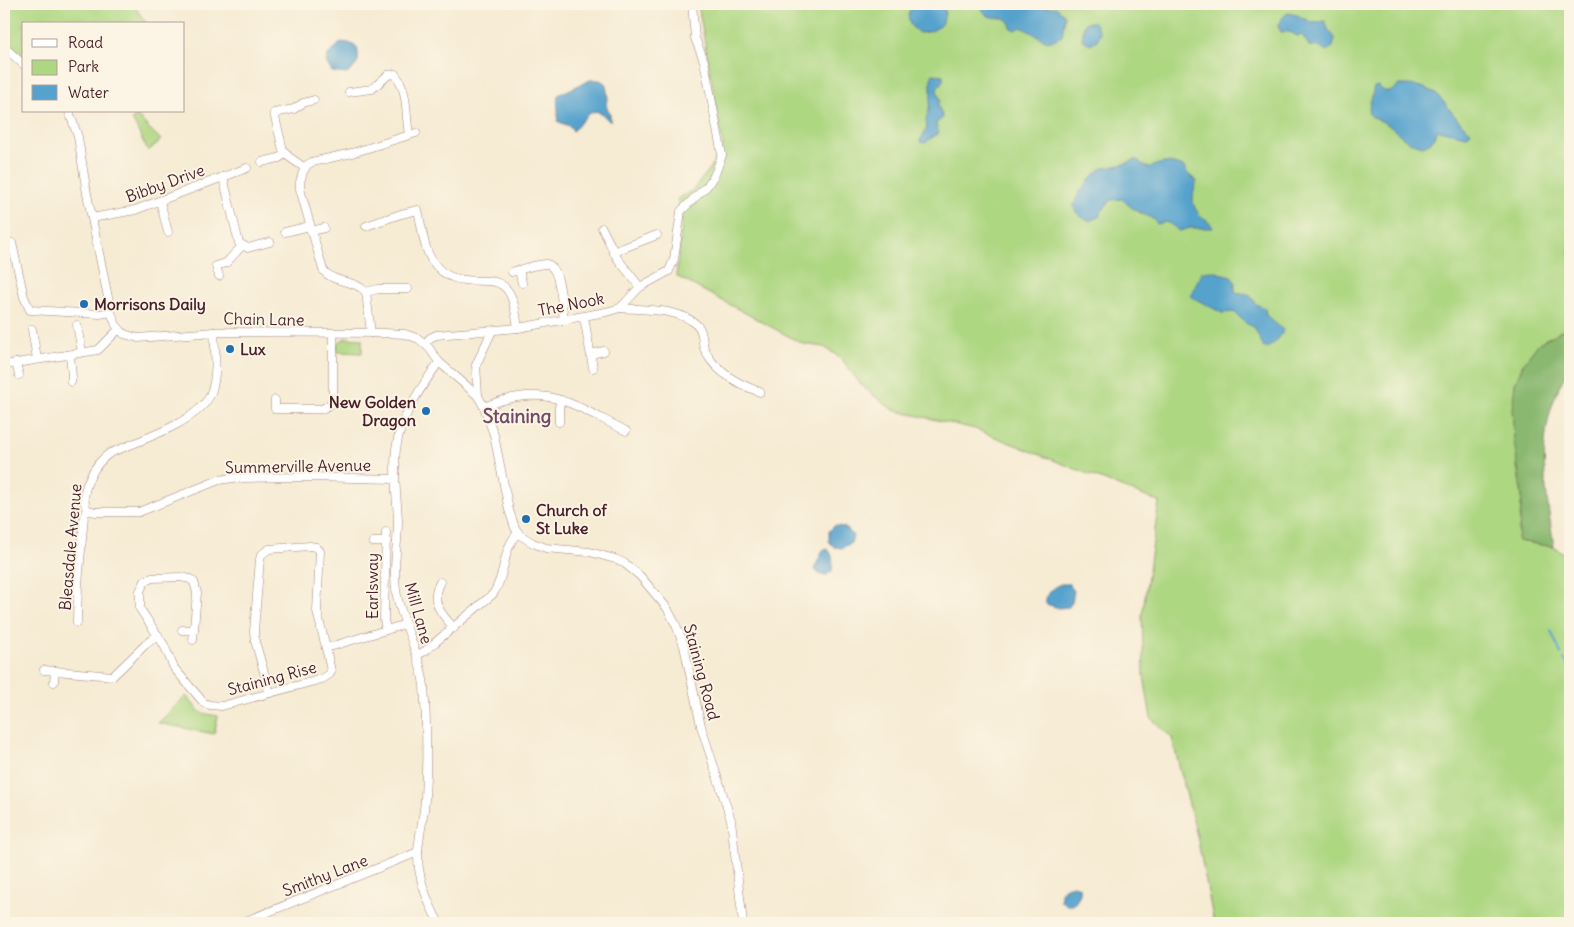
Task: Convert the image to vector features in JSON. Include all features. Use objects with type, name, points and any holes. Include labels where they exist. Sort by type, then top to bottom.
[{"type":"street","name":"The Nook","points":[[425,343],[436,335],[518,328],[584,317],[620,308],[640,287],[664,274],[672,266],[681,211],[707,186],[715,174],[722,155],[704,61],[695,38],[692,4]]},
{"type":"street","points":[[4,47],[22,63]]},
{"type":"street","points":[[349,92],[372,89],[388,75],[395,74],[403,90],[412,134],[352,153],[317,160],[305,168],[300,182],[300,189],[320,265],[326,274],[336,280],[359,286],[366,292],[371,332]]},
{"type":"street","points":[[305,168],[286,153],[282,145],[274,113],[314,100]]},
{"type":"street","points":[[4,365],[98,350],[119,329],[111,312],[92,218],[88,185],[76,128],[69,112]]},
{"type":"street","points":[[262,162],[279,158],[286,153]]},
{"type":"street","name":"Bibby Drive","points":[[92,218],[129,211],[160,201],[247,168]]},
{"type":"street","points":[[223,177],[238,241],[242,246],[251,247],[270,242]]},
{"type":"street","points":[[160,201],[168,232]]},
{"type":"street","points":[[366,226],[401,214],[428,208]]},
{"type":"street","points":[[418,210],[428,250],[436,265],[447,274],[460,280],[474,282],[490,280],[504,286],[512,300],[518,328]]},
{"type":"street","points":[[285,232],[324,228]]},
{"type":"street","points":[[602,228],[620,263],[640,287]]},
{"type":"street","points":[[613,252],[657,234]]},
{"type":"street","points":[[12,243],[20,282],[30,310],[91,314],[111,312]]},
{"type":"street","points":[[218,276],[216,266],[226,263],[242,246]]},
{"type":"street","points":[[522,283],[516,271],[546,264],[556,270],[564,320]]},
{"type":"street","points":[[366,292],[378,289],[398,293],[408,289]]},
{"type":"street","points":[[620,308],[666,312],[687,318],[698,326],[706,352],[719,369],[739,383],[760,392]]},
{"type":"street","points":[[584,317],[593,368]]},
{"type":"street","points":[[77,325],[82,352]]},
{"type":"street","points":[[32,329],[37,359]]},
{"type":"street","name":"Chain Lane","points":[[119,329],[128,336],[138,338],[214,332],[333,334],[371,332],[405,334],[425,343]]},
{"type":"street","points":[[478,396],[476,365],[492,331]]},
{"type":"street","name":"Bleasdale Avenue","points":[[77,623],[78,584],[84,516],[87,510],[85,504],[92,471],[110,453],[185,420],[198,411],[207,400],[215,379],[214,332]]},
{"type":"street","points":[[275,400],[275,410],[315,410],[322,409],[331,404],[333,394],[333,334]]},
{"type":"street","points":[[417,656],[489,599],[496,589],[511,542],[518,533],[509,510],[496,442],[484,407],[478,396],[439,362],[425,343]]},
{"type":"street","points":[[591,354],[604,351]]},
{"type":"street","points":[[70,354],[71,382]]},
{"type":"street","name":"Mill Lane","points":[[439,362],[412,401],[405,416],[396,449],[395,479],[398,531],[394,574],[397,596],[417,656],[424,687],[426,756],[424,803],[418,852],[419,871],[422,887],[439,923]]},
{"type":"street","points":[[16,363],[19,375]]},
{"type":"street","points":[[484,407],[527,395],[543,395],[578,406],[626,431]]},
{"type":"street","points":[[560,422],[559,407],[561,400]]},
{"type":"street","name":"Summerville Avenue","points":[[87,510],[131,514],[219,480],[233,478],[395,479]]},
{"type":"street","name":"Earlsway","points":[[386,532],[384,620],[386,630]]},
{"type":"street","name":"Staining Road","points":[[518,533],[527,540],[546,548],[590,552],[608,556],[624,563],[640,576],[672,616],[684,646],[702,726],[731,820],[743,923]]},
{"type":"street","name":"Earlsway","points":[[373,542],[386,542]]},
{"type":"street","points":[[270,693],[255,641],[254,631],[260,559],[264,552],[269,549],[310,546],[320,551],[317,610],[326,648]]},
{"type":"street","name":"Staining Rise","points":[[193,640],[197,593],[194,582],[181,576],[152,578],[145,581],[141,587],[139,605],[142,613],[158,635],[174,668],[204,703],[210,706],[222,706],[327,677],[331,667],[326,648],[406,624]]},
{"type":"street","points":[[440,582],[436,591],[437,605],[441,613],[454,628]]},
{"type":"street","points":[[182,630],[194,630]]},
{"type":"street","points":[[44,670],[113,676],[158,635]]},
{"type":"street","points":[[54,682],[55,671]]},
{"type":"street","name":"Smithy Lane","points":[[241,923],[418,852]]},
{"type":"green space","points":[[4,4],[133,4],[146,22],[22,22],[22,57],[4,40]]},
{"type":"green space","points":[[698,4],[1570,4],[1570,326],[1539,343],[1523,364],[1515,384],[1517,467],[1522,496],[1518,541],[1554,547],[1570,557],[1570,923],[1214,923],[1197,836],[1172,738],[1151,718],[1144,676],[1142,616],[1159,502],[975,429],[893,410],[862,386],[841,358],[824,347],[803,344],[676,276],[682,224],[677,199],[693,190],[709,170],[723,146]]},
{"type":"green space","points":[[137,116],[161,140],[148,151],[132,119]]},
{"type":"green space","points":[[1570,326],[1570,370],[1558,389],[1548,421],[1545,439],[1545,474],[1554,547],[1518,541],[1522,496],[1514,441],[1512,408],[1515,384],[1523,364],[1539,343]]},
{"type":"green space","points":[[346,338],[362,339],[362,353],[337,352],[337,344]]},
{"type":"green space","points":[[186,696],[201,713],[218,716],[214,734],[158,723]]},
{"type":"water","points":[[911,4],[944,4],[943,22],[936,29],[919,33],[910,25],[908,15]]},
{"type":"water","points":[[979,4],[1041,4],[1047,7],[1056,7],[1065,15],[1062,36],[1049,42],[1021,27],[1016,30],[1012,29],[1007,20],[987,15]]},
{"type":"water","points":[[1287,13],[1297,15],[1313,23],[1325,21],[1335,38],[1333,47],[1326,51],[1321,47],[1309,46],[1302,35],[1297,36],[1290,32],[1281,32],[1278,27]]},
{"type":"water","points":[[1094,22],[1100,32],[1098,39],[1091,44],[1082,40],[1084,24]]},
{"type":"water","points":[[341,42],[357,47],[358,62],[347,74],[332,72],[326,62],[328,55]]},
{"type":"water","points":[[933,74],[943,75],[943,80],[937,89],[940,101],[938,105],[943,118],[936,123],[938,133],[925,143],[920,142],[926,128]]},
{"type":"water","points":[[590,80],[600,80],[606,84],[608,98],[606,105],[610,112],[610,122],[596,111],[588,114],[573,131],[571,127],[557,121],[558,95]]},
{"type":"water","points":[[1399,85],[1425,88],[1433,92],[1471,132],[1469,135],[1438,130],[1431,142],[1423,146],[1409,142],[1387,124],[1371,116],[1368,112],[1374,87],[1378,86],[1384,91],[1390,92]]},
{"type":"water","points":[[1138,160],[1148,167],[1165,163],[1184,167],[1187,173],[1197,181],[1193,196],[1195,209],[1213,228],[1190,228],[1180,231],[1167,222],[1157,224],[1155,220],[1134,209],[1122,199],[1111,200],[1099,217],[1088,221],[1078,214],[1074,208],[1076,199],[1084,186],[1099,170]]},
{"type":"water","points":[[1212,271],[1231,276],[1235,282],[1235,292],[1249,294],[1256,304],[1265,308],[1266,315],[1283,330],[1276,342],[1264,348],[1254,327],[1247,324],[1234,312],[1222,313],[1190,296],[1202,272]]},
{"type":"water","points":[[834,526],[843,527],[849,531],[853,536],[851,543],[842,548],[834,547],[829,541],[829,531]]},
{"type":"water","points":[[827,549],[832,556],[833,565],[832,571],[825,576],[819,574],[814,569],[823,550]]},
{"type":"water","points":[[1061,584],[1069,584],[1074,591],[1069,607],[1059,608],[1046,604],[1049,591]]},
{"type":"water","points":[[1074,885],[1080,887],[1080,895],[1073,905],[1067,905],[1061,901],[1062,892],[1065,888]]},
{"type":"waterway","points":[[1551,631],[1561,654]]},
{"type":"waterway","points":[[1564,659],[1570,669]]},
{"type":"place","name":"Morrisons Daily","points":[[84,304]]},
{"type":"place","name":"Lux","points":[[230,349]]},
{"type":"place","name":"New Golden Dragon","points":[[426,411]]},
{"type":"place","name":"Church of St Luke","points":[[526,519]]},
{"type":"district","name":"Staining","points":[[517,416]]}]
